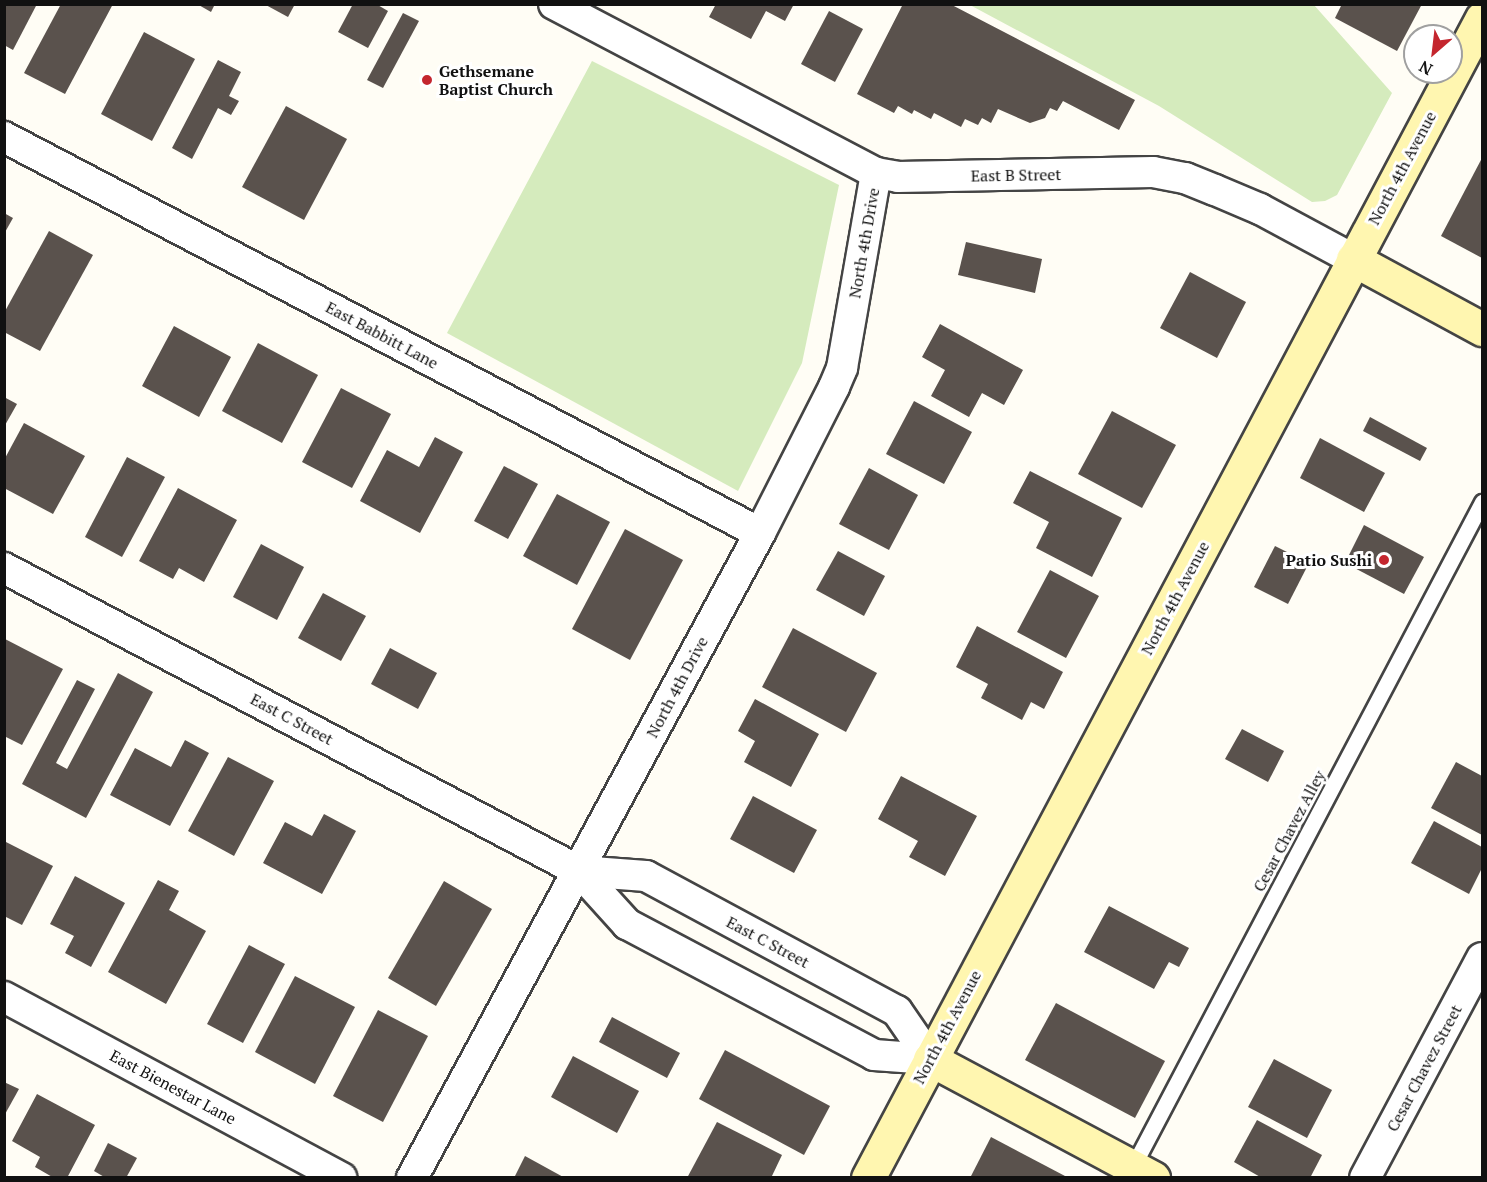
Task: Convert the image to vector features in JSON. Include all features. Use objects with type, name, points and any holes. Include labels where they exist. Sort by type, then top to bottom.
[{"type":"street","name":"East B Street","points":[[554,4],[876,173],[898,177],[1153,172],[1185,178],[1260,209],[1482,329]]},
{"type":"street","name":"North 4th Avenue","points":[[868,1178],[1482,18]]},
{"type":"street","name":"East Babbitt Lane","points":[[4,137],[760,533]]},
{"type":"street","name":"North 4th Drive","points":[[412,1178],[760,533],[842,368],[876,173]]},
{"type":"street","name":"East C Street","points":[[4,568],[579,871],[627,924],[874,1055],[930,1059],[1138,1174]]},
{"type":"street","name":"East C Street","points":[[579,871],[646,876],[667,887],[897,1011],[930,1059]]},
{"type":"street","name":"Cesar Chavez Street","points":[[1365,1178],[1482,958]]},
{"type":"street","name":"East Bienestar Lane","points":[[4,997],[341,1178]]},
{"type":"lane","name":"Cesar Chavez Alley","points":[[1138,1174],[1482,502]]},
{"type":"green space","points":[[970,5],[1314,5],[1392,93],[1337,195],[1325,201],[1312,202],[1159,106]]},
{"type":"green space","points":[[592,61],[839,185],[802,363],[738,491],[447,333]]},
{"type":"building","points":[[4,4],[37,4],[13,50],[4,45]]},
{"type":"building","points":[[61,4],[113,4],[65,94],[24,73]]},
{"type":"building","points":[[197,4],[215,4],[211,12]]},
{"type":"building","points":[[264,4],[295,4],[288,17]]},
{"type":"building","points":[[353,4],[376,4],[388,11],[368,48],[338,32]]},
{"type":"building","points":[[716,4],[794,4],[785,21],[766,11],[751,39],[709,17]]},
{"type":"building","points":[[903,4],[950,4],[1135,100],[1119,130],[1063,101],[1057,111],[1050,108],[1045,118],[1030,123],[998,109],[991,123],[982,118],[978,125],[965,119],[961,127],[934,113],[931,119],[914,110],[912,114],[898,106],[894,113],[857,94]]},
{"type":"building","points":[[1342,4],[1422,4],[1411,24],[1403,24],[1403,40],[1397,51],[1335,18]]},
{"type":"building","points":[[829,11],[863,29],[835,82],[801,64]]},
{"type":"building","points":[[403,13],[419,21],[383,88],[367,80]]},
{"type":"building","points":[[144,32],[195,59],[152,141],[101,114]]},
{"type":"building","points":[[218,60],[241,72],[229,96],[239,101],[231,115],[218,108],[192,159],[172,148]]},
{"type":"building","points":[[286,106],[347,139],[304,220],[242,187]]},
{"type":"building","points":[[1482,158],[1482,258],[1441,236]]},
{"type":"building","points":[[4,213],[13,218],[4,234]]},
{"type":"building","points":[[49,231],[93,255],[40,351],[4,332],[4,313]]},
{"type":"building","points":[[966,242],[1042,259],[1035,293],[958,275]]},
{"type":"building","points":[[1190,272],[1246,302],[1217,358],[1160,328]]},
{"type":"building","points":[[940,324],[1023,370],[1004,405],[982,393],[969,417],[931,396],[945,370],[922,357]]},
{"type":"building","points":[[174,326],[231,357],[199,417],[142,386]]},
{"type":"building","points":[[258,343],[318,375],[282,443],[222,411]]},
{"type":"building","points":[[341,388],[391,414],[352,488],[302,462]]},
{"type":"building","points":[[4,397],[17,404],[4,427]]},
{"type":"building","points":[[914,401],[972,432],[944,484],[886,454]]},
{"type":"building","points":[[1112,411],[1176,445],[1142,508],[1078,474]]},
{"type":"building","points":[[1370,417],[1427,448],[1420,461],[1363,431]]},
{"type":"building","points":[[24,423],[85,456],[53,514],[4,488],[4,460]]},
{"type":"building","points":[[435,437],[463,452],[420,533],[360,501],[387,450],[419,467]]},
{"type":"building","points":[[1320,438],[1385,473],[1364,512],[1300,478]]},
{"type":"building","points":[[127,457],[165,477],[122,557],[85,537]]},
{"type":"building","points":[[504,466],[538,484],[508,539],[474,521]]},
{"type":"building","points":[[869,468],[918,495],[889,550],[839,524]]},
{"type":"building","points":[[1030,471],[1122,518],[1092,577],[1036,548],[1049,522],[1013,503]]},
{"type":"building","points":[[178,488],[237,520],[204,582],[179,568],[173,579],[139,561]]},
{"type":"building","points":[[557,494],[610,522],[577,585],[523,556]]},
{"type":"building","name":"Patio Sushi","points":[[1364,525],[1424,557],[1404,594],[1345,563]]},
{"type":"building","points":[[625,529],[683,560],[630,660],[572,629]]},
{"type":"building","points":[[261,544],[304,567],[277,620],[233,597]]},
{"type":"building","points":[[1275,546],[1309,563],[1288,604],[1254,587]]},
{"type":"building","points":[[838,551],[885,576],[864,616],[816,590]]},
{"type":"building","points":[[1050,570],[1099,596],[1066,658],[1017,632]]},
{"type":"building","points":[[323,593],[366,616],[341,661],[298,638]]},
{"type":"building","points":[[977,626],[1063,672],[1044,709],[1031,702],[1022,720],[981,698],[988,684],[956,667]]},
{"type":"building","points":[[793,628],[877,673],[846,732],[762,687]]},
{"type":"building","points":[[5,639],[63,669],[22,745],[4,736]]},
{"type":"building","points":[[390,648],[437,673],[418,709],[371,684]]},
{"type":"building","points":[[118,673],[153,692],[86,818],[22,784],[77,680],[95,689],[56,763],[67,769]]},
{"type":"building","points":[[755,699],[819,734],[791,787],[744,762],[755,741],[738,731]]},
{"type":"building","points":[[1242,729],[1284,751],[1268,782],[1225,759]]},
{"type":"building","points":[[185,740],[209,753],[170,826],[110,795],[135,748],[171,767]]},
{"type":"building","points":[[228,757],[274,781],[234,856],[188,831]]},
{"type":"building","points":[[1456,762],[1482,776],[1482,835],[1431,808]]},
{"type":"building","points":[[901,776],[977,816],[945,876],[909,857],[918,841],[878,819]]},
{"type":"building","points":[[753,796],[817,830],[794,873],[730,839]]},
{"type":"building","points":[[324,814],[356,831],[322,894],[263,863],[285,822],[312,836]]},
{"type":"building","points":[[1434,821],[1482,847],[1482,868],[1469,894],[1411,863]]},
{"type":"building","points":[[6,842],[53,866],[22,925],[4,916]]},
{"type":"building","points":[[75,876],[125,903],[91,967],[65,953],[74,936],[50,924]]},
{"type":"building","points":[[158,880],[179,891],[169,910],[206,931],[166,1004],[108,972]]},
{"type":"building","points":[[444,881],[492,909],[436,1006],[388,978]]},
{"type":"building","points":[[1109,906],[1189,948],[1179,967],[1169,962],[1154,989],[1084,952]]},
{"type":"building","points":[[249,945],[285,964],[243,1043],[207,1024]]},
{"type":"building","points":[[295,976],[355,1007],[315,1084],[255,1052]]},
{"type":"building","points":[[1056,1003],[1165,1061],[1135,1118],[1025,1060]]},
{"type":"building","points":[[378,1010],[428,1036],[383,1122],[333,1096]]},
{"type":"building","points":[[612,1017],[680,1053],[667,1078],[599,1042]]},
{"type":"building","points":[[725,1050],[830,1106],[804,1155],[699,1099]]},
{"type":"building","points":[[573,1056],[639,1091],[617,1133],[551,1097]]},
{"type":"building","points":[[1274,1059],[1332,1090],[1307,1138],[1248,1107]]},
{"type":"building","points":[[4,1082],[19,1089],[4,1116]]},
{"type":"building","points":[[37,1094],[95,1125],[67,1178],[54,1178],[35,1167],[40,1157],[12,1141]]},
{"type":"building","points":[[1257,1120],[1322,1155],[1310,1178],[1262,1178],[1234,1162]]},
{"type":"building","points":[[717,1122],[782,1155],[771,1178],[687,1178]]},
{"type":"building","points":[[991,1137],[1065,1176],[1064,1178],[970,1178]]},
{"type":"building","points":[[108,1143],[137,1158],[126,1178],[106,1178],[94,1171]]},
{"type":"building","points":[[525,1156],[565,1178],[514,1178]]},
{"type":"place","name":"Gethsemane Baptist Church","points":[[427,80]]},
{"type":"place","name":"Patio Sushi","points":[[1384,560]]}]
